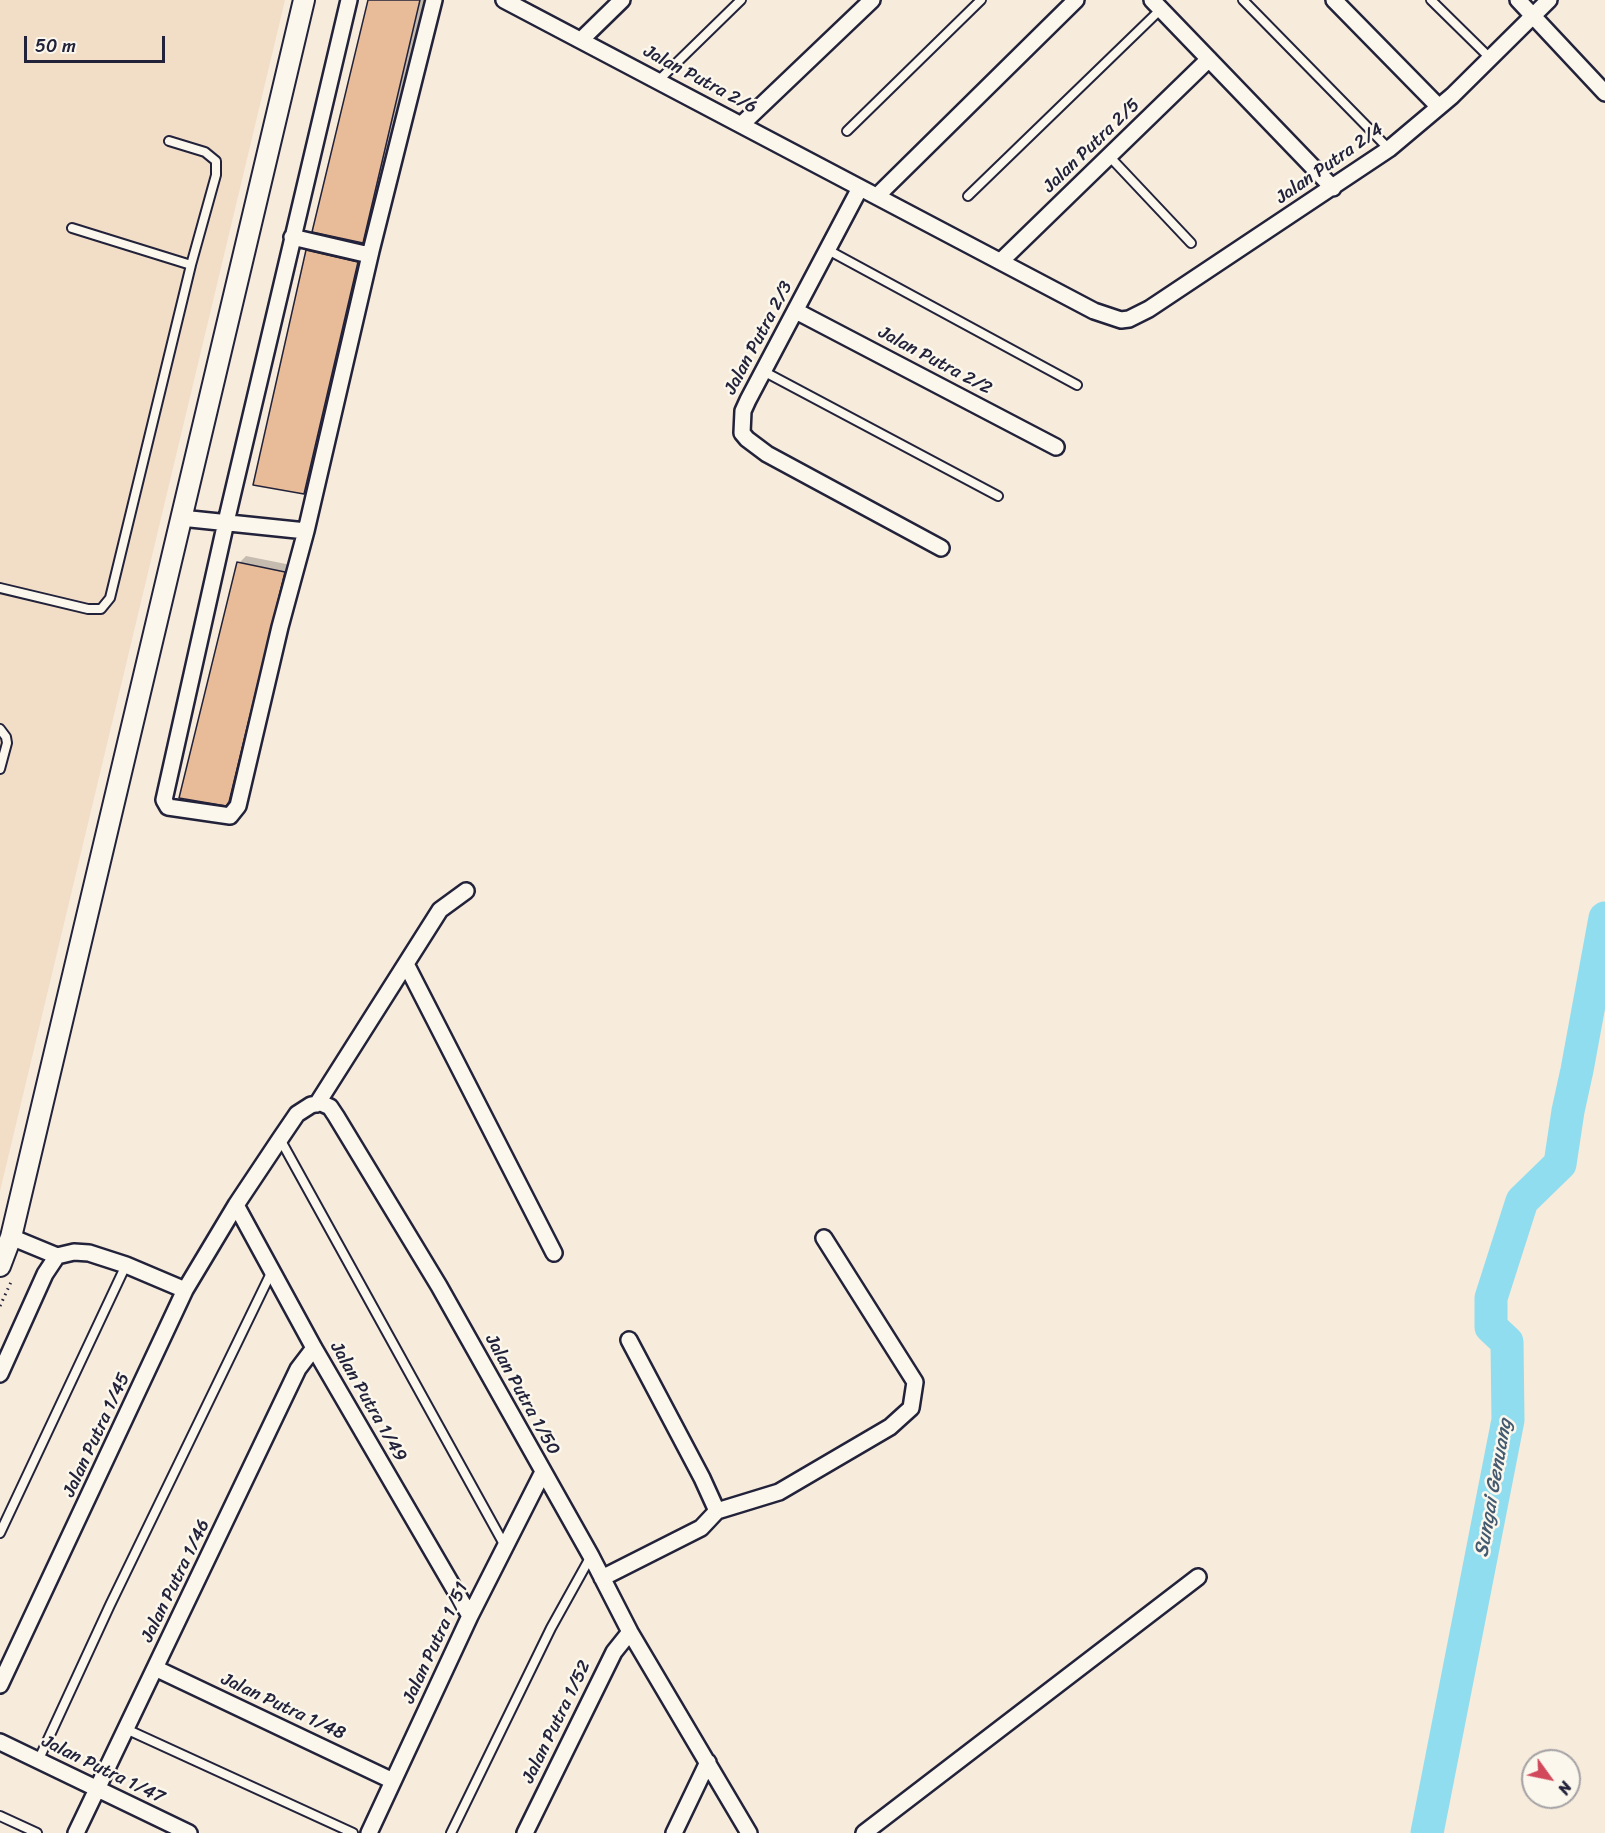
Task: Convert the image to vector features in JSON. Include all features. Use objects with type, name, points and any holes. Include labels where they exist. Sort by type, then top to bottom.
[{"type":"street","points":[[0,1266],[11,1237],[304,0]]},
{"type":"street","points":[[349,0],[226,522],[164,800],[168,807],[230,816],[238,806],[280,627],[306,531],[370,251],[434,0]]},
{"type":"street","name":"Jalan Putra 2/6","points":[[504,0],[1104,316],[1121,320],[1129,319]]},
{"type":"street","points":[[581,40],[622,0]]},
{"type":"street","points":[[742,124],[872,0]]},
{"type":"street","points":[[877,196],[1076,0]]},
{"type":"street","points":[[1334,0],[1438,106]]},
{"type":"street","points":[[1518,0],[1605,93]]},
{"type":"street","name":"Jalan Putra 2/4","points":[[1129,319],[1158,303],[1389,149],[1490,58],[1549,0]]},
{"type":"street","points":[[1157,5],[1333,188]]},
{"type":"street","name":"Jalan Putra 2/5","points":[[1002,261],[1209,59]]},
{"type":"street","name":"Jalan Putra 2/3","points":[[860,188],[743,411],[742,433],[767,454],[941,548]]},
{"type":"street","points":[[292,237],[365,254],[370,251]]},
{"type":"street","name":"Jalan Putra 2/2","points":[[796,311],[1056,447]]},
{"type":"street","points":[[181,518],[306,531]]},
{"type":"street","points":[[236,1205],[297,1114],[317,1104],[440,910],[466,891]]},
{"type":"street","points":[[406,964],[554,1253]]},
{"type":"street","name":"Jalan Putra 1/50","points":[[317,1104],[321,1103],[330,1107],[440,1286],[591,1556],[630,1632],[708,1762],[744,1830]]},
{"type":"street","name":"Jalan Putra 1/49","points":[[236,1205],[314,1348],[470,1616]]},
{"type":"street","name":"Jalan Putra 1/45","points":[[0,1685],[185,1290],[236,1205]]},
{"type":"street","points":[[11,1237],[57,1256],[74,1252],[89,1253],[126,1265],[185,1290]]},
{"type":"street","points":[[602,1578],[701,1528],[717,1511],[779,1492],[890,1428],[911,1408],[915,1382],[824,1238]]},
{"type":"street","points":[[0,1374],[45,1274],[57,1256]]},
{"type":"street","points":[[629,1340],[717,1511]]},
{"type":"street","name":"Jalan Putra 1/46","points":[[76,1833],[298,1369],[314,1348]]},
{"type":"street","name":"Jalan Putra 1/51","points":[[369,1833],[470,1616],[543,1472]]},
{"type":"street","points":[[864,1833],[1198,1577]]},
{"type":"street","name":"Jalan Putra 1/52","points":[[525,1833],[614,1652],[630,1632]]},
{"type":"street","name":"Jalan Putra 1/48","points":[[155,1668],[393,1781]]},
{"type":"street","name":"Jalan Putra 1/47","points":[[0,1742],[189,1833]]},
{"type":"street","points":[[674,1833],[708,1762]]},
{"type":"lane","points":[[659,80],[741,0]]},
{"type":"lane","points":[[847,131],[981,0]]},
{"type":"lane","points":[[1243,0],[1389,149]]},
{"type":"lane","points":[[1431,0],[1490,58]]},
{"type":"lane","points":[[968,196],[1157,5]]},
{"type":"lane","points":[[0,588],[88,609],[101,609],[110,598],[191,265],[216,175],[216,161],[205,152],[169,141]]},
{"type":"lane","points":[[1109,156],[1191,243]]},
{"type":"lane","points":[[72,228],[191,265]]},
{"type":"lane","points":[[828,250],[1077,385]]},
{"type":"lane","points":[[763,371],[998,496]]},
{"type":"lane","points":[[0,729],[7,743],[0,769]]},
{"type":"lane","points":[[280,1138],[505,1546]]},
{"type":"lane","points":[[0,1533],[126,1265]]},
{"type":"lane","points":[[38,1761],[110,1605],[272,1271]]},
{"type":"lane","points":[[451,1833],[551,1628],[591,1556]]},
{"type":"lane","points":[[126,1729],[353,1833]]},
{"type":"lane","points":[[0,1816],[37,1833]]},
{"type":"shaded area","points":[[0,0],[285,0],[0,1191]]},
{"type":"building","points":[[368,0],[420,0],[363,243],[312,232]]},
{"type":"building","points":[[306,250],[358,262],[304,494],[253,485]]},
{"type":"building","points":[[237,562],[285,572],[229,802],[226,806],[179,798]]},
{"type":"waterway","name":"Sungai Genuang","points":[[1427,1833],[1508,1420],[1507,1342],[1491,1327],[1491,1298],[1522,1201],[1560,1164],[1605,918]]}]
